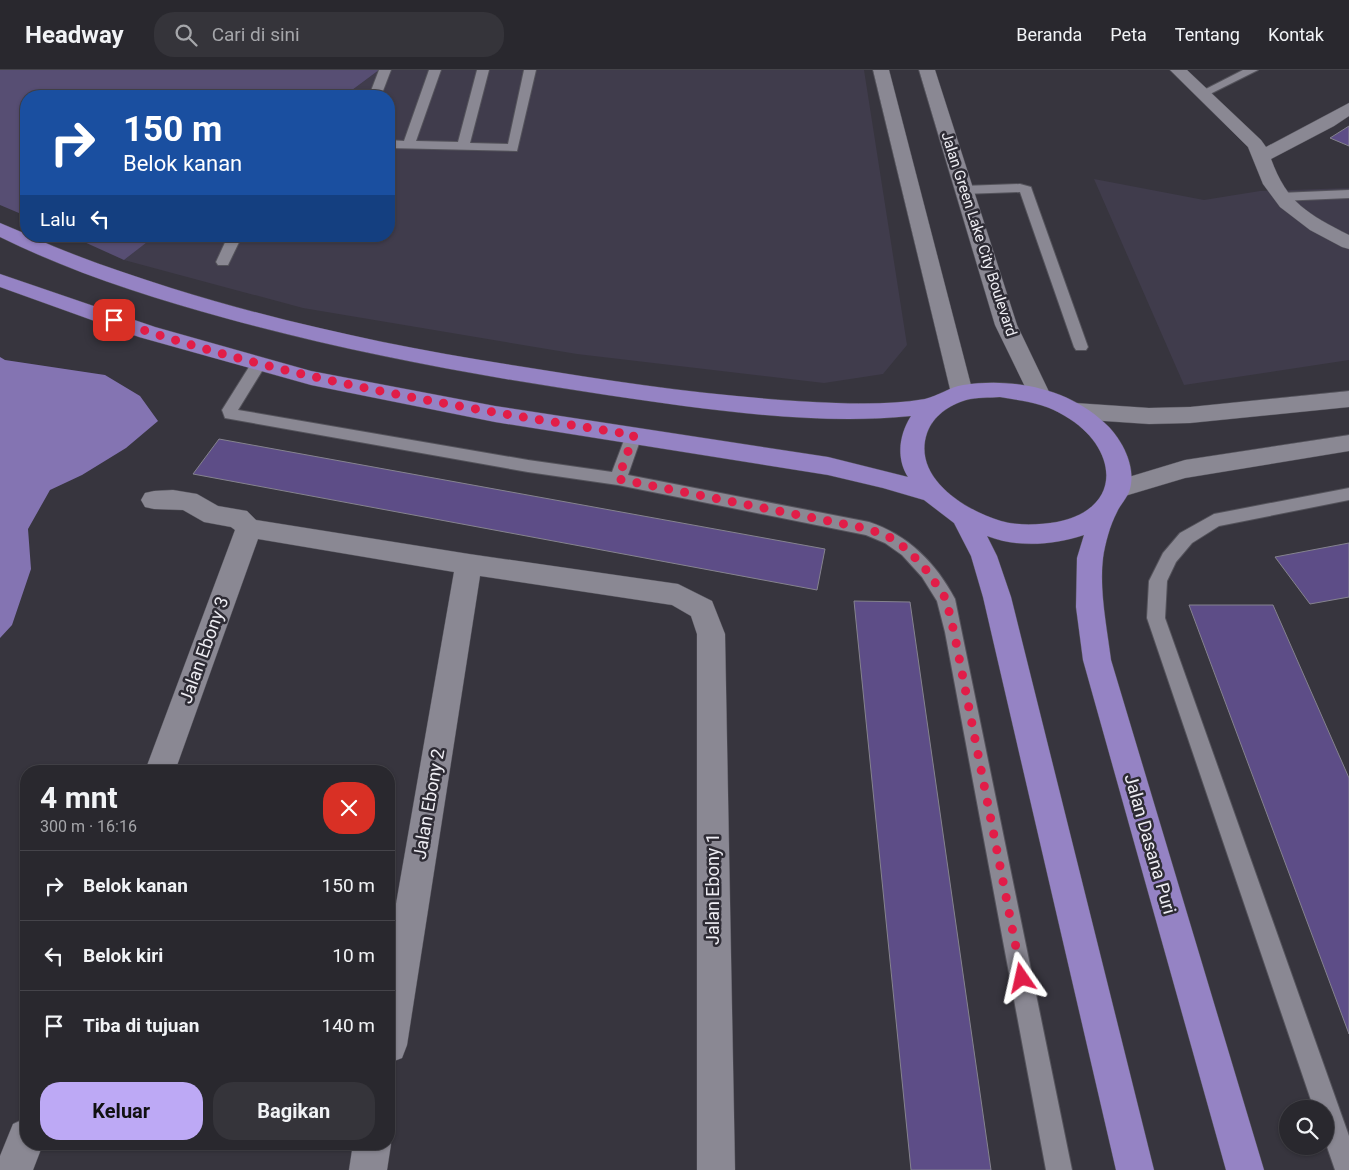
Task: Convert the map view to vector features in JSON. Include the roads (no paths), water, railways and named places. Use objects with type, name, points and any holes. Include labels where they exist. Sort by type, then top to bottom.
[{"type":"main road","points":[[0,229],[20,238]]},
{"type":"main road","points":[[28,242],[60,257],[192,303],[345,341],[530,377],[702,401],[834,412],[907,410],[935,405],[962,393],[1000,389],[1040,396],[1075,411],[1102,434],[1118,461],[1110,501],[1075,528],[1040,535],[1000,531],[964,517],[933,494],[916,470],[911,445],[918,423],[935,405]]},
{"type":"main road","points":[[0,280],[148,332],[311,378],[495,414],[828,466],[884,479],[933,494]]},
{"type":"main road","name":"Jalan Dasana Puri","points":[[1110,501],[1090,558],[1090,607],[1098,660],[1245,1170]]},
{"type":"main road","points":[[964,517],[984,556],[997,597],[1135,1170]]},
{"type":"street","points":[[881,70],[962,393]]},
{"type":"street","name":"Jalan Green Lake City Boulevard","points":[[927,70],[1006,325],[1021,360],[1040,396]]},
{"type":"street","points":[[1178,70],[1255,144],[1262,156],[1271,182],[1280,197],[1295,211],[1349,243]]},
{"type":"street","points":[[1262,156],[1328,122],[1349,108]]},
{"type":"street","points":[[1075,411],[1149,416],[1190,415],[1349,399]]},
{"type":"street","points":[[1110,501],[1185,469],[1349,443]]},
{"type":"street","points":[[154,500],[173,499],[188,501],[213,515],[238,518],[249,528],[469,564]]},
{"type":"street","name":"Jalan Ebony 3","points":[[162,765],[249,528]]},
{"type":"street","name":"Jalan Ebony 1","points":[[469,564],[678,595],[702,609],[711,634],[716,1170]]},
{"type":"street","name":"Jalan Ebony 2","points":[[395,1009],[469,564]]},
{"type":"street","points":[[14,1170],[21,1150]]},
{"type":"street","points":[[368,1170],[371,1150]]},
{"type":"lane","points":[[377,90],[385,70]]},
{"type":"lane","points":[[409,144],[435,70]]},
{"type":"lane","points":[[464,146],[482,70]]},
{"type":"lane","points":[[395,144],[513,148],[530,70]]},
{"type":"lane","points":[[1204,93],[1252,70]]},
{"type":"lane","points":[[963,190],[1020,188],[1026,190],[1081,347]]},
{"type":"lane","points":[[1280,197],[1349,194]]},
{"type":"lane","points":[[223,262],[232,242]]},
{"type":"lane","points":[[259,363],[230,410],[231,414],[528,466],[618,479],[869,529],[891,538],[908,550],[928,572],[946,599],[1059,1170]]},
{"type":"lane","points":[[618,479],[634,435]]},
{"type":"lane","points":[[1348,1170],[1156,618],[1158,582],[1169,558],[1186,538],[1214,520],[1349,494]]}]
